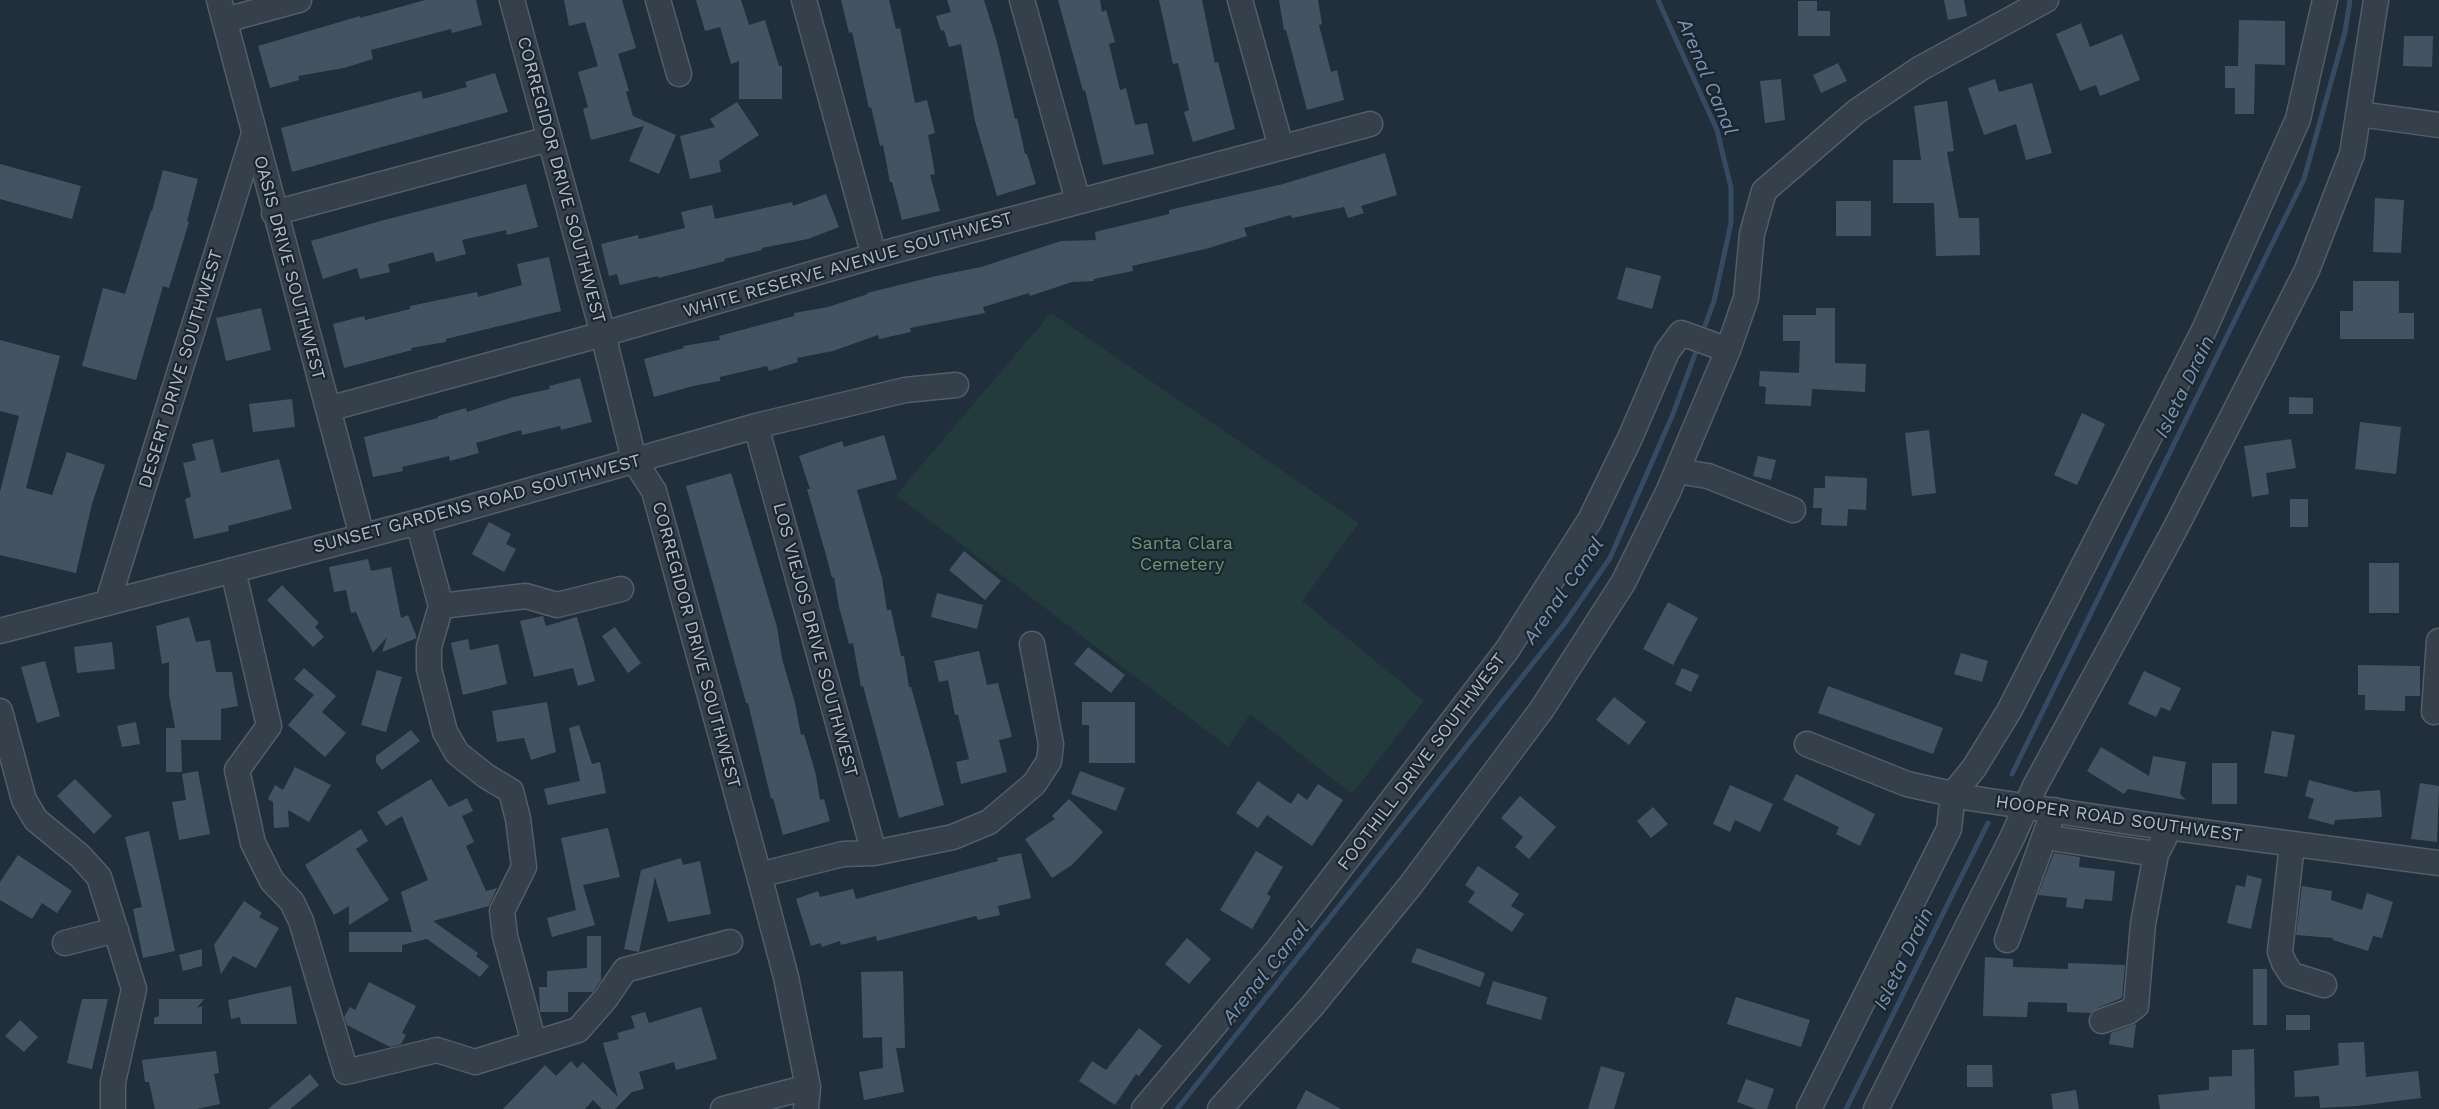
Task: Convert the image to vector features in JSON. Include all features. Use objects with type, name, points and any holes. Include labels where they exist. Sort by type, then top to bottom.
[{"type":"street","points":[[222,10],[299,0]]},
{"type":"street","name":"CORREGIDOR DRIVE SOUTHWEST","points":[[512,0],[603,334],[634,460],[654,491],[759,875],[786,977],[807,1098]]},
{"type":"street","points":[[658,0],[679,74]]},
{"type":"street","points":[[804,0],[874,256]]},
{"type":"street","points":[[1022,0],[1078,201]]},
{"type":"street","points":[[1240,0],[1281,147]]},
{"type":"street","points":[[1220,1109],[1312,1005],[1410,886],[1542,709],[1623,583],[1677,471],[1723,349],[1746,298],[1752,234],[1764,191],[1857,111],[1921,68],[2046,0]]},
{"type":"street","points":[[1809,1109],[1949,829],[1953,794],[1974,768],[2009,711],[2204,330],[2298,119],[2325,0]]},
{"type":"street","points":[[1876,1109],[2048,762],[2175,529],[2307,270],[2352,154],[2376,0]]},
{"type":"street","name":"OASIS DRIVE SOUTHWEST","points":[[222,10],[274,213],[362,536]]},
{"type":"street","points":[[2359,114],[2439,125]]},
{"type":"street","name":"WHITE RESERVE AVENUE SOUTHWEST","points":[[328,409],[603,334],[874,256],[1370,124]]},
{"type":"street","name":"DESERT DRIVE SOUTHWEST","points":[[108,602],[254,136]]},
{"type":"street","points":[[274,213],[549,139]]},
{"type":"street","name":"FOOTHILL DRIVE SOUTHWEST","points":[[1144,1109],[1276,952],[1507,650],[1590,520],[1630,438],[1667,352],[1681,333],[1723,349]]},
{"type":"street","name":"SUNSET GARDENS ROAD SOUTHWEST","points":[[0,631],[418,522],[756,426],[905,390],[956,385]]},
{"type":"street","name":"LOS VIEJOS DRIVE SOUTHWEST","points":[[756,426],[874,853]]},
{"type":"street","points":[[1677,471],[1708,476],[1793,510]]},
{"type":"street","points":[[418,522],[441,606],[429,647],[429,669],[445,732],[458,753],[486,776],[511,791],[518,819],[524,867],[502,911],[506,936],[534,1043]]},
{"type":"street","points":[[233,570],[268,726],[237,770],[254,843],[272,881],[292,902],[301,921],[346,1072],[437,1050],[475,1062],[578,1030],[606,998],[625,970],[730,942]]},
{"type":"street","points":[[441,606],[526,596],[557,605],[621,589]]},
{"type":"street","points":[[2434,712],[2439,641]]},
{"type":"street","points":[[759,875],[843,854],[874,853],[953,837],[989,822],[1034,784],[1049,761],[1051,744],[1032,644]]},
{"type":"street","points":[[0,711],[24,800],[36,820],[80,856],[99,877],[134,989],[113,1082],[113,1109]]},
{"type":"street","name":"HOOPER ROAD SOUTHWEST","points":[[1807,744],[1907,784],[1953,794],[2165,827],[2439,863]]},
{"type":"street","points":[[2007,940],[2054,810]]},
{"type":"street","points":[[2102,1021],[2128,1012],[2136,1006],[2143,924],[2156,854],[2163,839],[2165,827]]},
{"type":"street","points":[[2044,837],[2156,854]]},
{"type":"street","points":[[2292,844],[2280,952],[2292,975],[2324,986]]},
{"type":"street","points":[[65,943],[116,930]]},
{"type":"street","points":[[723,1109],[807,1098]]},
{"type":"green space","name":"Santa Clara Cemetery","points":[[1051,313],[1359,523],[1302,601],[1424,701],[1352,794],[1250,714],[1228,747],[896,495]]},
{"type":"building","points":[[425,0],[476,0],[482,25],[452,33],[451,29],[371,50],[373,59],[344,68],[298,76],[299,80],[270,88],[258,46],[360,16],[360,18]]},
{"type":"building","points":[[564,0],[622,0],[636,48],[618,54],[629,91],[626,92],[633,116],[676,135],[659,174],[629,161],[644,126],[591,140],[583,109],[588,107],[578,72],[598,66],[585,22],[569,26]]},
{"type":"building","points":[[696,0],[741,0],[749,25],[765,20],[779,66],[782,66],[782,99],[739,99],[739,61],[731,64],[720,27],[705,31]]},
{"type":"building","points":[[841,0],[889,0],[896,29],[900,28],[915,103],[927,100],[935,133],[928,135],[935,174],[930,175],[940,211],[902,220],[892,182],[890,182],[883,145],[880,146],[871,107],[869,108],[852,32],[849,33]]},
{"type":"building","points":[[947,0],[984,0],[997,42],[1015,119],[1017,118],[1025,154],[1027,154],[1036,184],[997,196],[975,121],[961,44],[949,47],[944,30],[941,31],[936,16],[951,12]]},
{"type":"building","points":[[1058,0],[1100,0],[1102,12],[1106,10],[1115,42],[1109,44],[1120,90],[1126,88],[1135,125],[1147,123],[1154,154],[1103,165],[1085,90],[1083,91]]},
{"type":"building","points":[[1159,0],[1202,0],[1215,63],[1218,62],[1235,129],[1193,142],[1184,112],[1189,110],[1178,63],[1173,64]]},
{"type":"building","points":[[1279,0],[1318,0],[1322,24],[1319,25],[1331,72],[1337,70],[1344,100],[1307,110],[1286,30],[1284,30]]},
{"type":"building","points":[[1944,0],[1964,0],[1967,16],[1948,20]]},
{"type":"building","points":[[1798,1],[1817,1],[1817,11],[1830,11],[1830,36],[1798,36]]},
{"type":"building","points":[[2239,20],[2285,21],[2285,65],[2255,64],[2254,114],[2235,114],[2235,88],[2225,88],[2225,66],[2238,66]]},
{"type":"building","points":[[2081,23],[2090,47],[2122,34],[2140,80],[2100,96],[2096,85],[2080,91],[2056,34]]},
{"type":"building","points":[[2404,36],[2433,36],[2432,67],[2403,66]]},
{"type":"building","points":[[1838,63],[1847,81],[1821,93],[1813,75]]},
{"type":"building","points":[[495,73],[508,112],[292,172],[281,128],[421,91],[423,99],[467,87],[465,82]]},
{"type":"building","points":[[1781,79],[1785,120],[1765,123],[1760,81]]},
{"type":"building","points":[[1995,79],[1999,92],[2032,83],[2052,153],[2026,160],[2016,124],[1984,135],[1968,88]]},
{"type":"building","points":[[1947,101],[1954,151],[1947,152],[1959,218],[1979,218],[1980,255],[1936,256],[1934,203],[1893,203],[1893,160],[1921,160],[1914,106]]},
{"type":"building","points":[[737,102],[759,135],[719,161],[721,172],[690,179],[680,136],[715,127],[710,119]]},
{"type":"building","points":[[1385,153],[1397,195],[1361,206],[1364,213],[1348,218],[1344,207],[1292,218],[1291,215],[1244,228],[1247,236],[1209,248],[1132,266],[1133,271],[1094,279],[1094,281],[1072,282],[1030,296],[1029,293],[983,307],[985,313],[910,328],[911,332],[879,339],[878,335],[833,351],[797,358],[798,362],[769,371],[767,366],[720,377],[720,381],[654,397],[644,359],[684,348],[683,346],[720,340],[719,336],[794,316],[794,313],[828,307],[867,293],[981,267],[1061,241],[1096,240],[1095,232],[1169,214],[1169,210],[1283,184]]},
{"type":"building","points":[[0,164],[81,186],[72,219],[0,199]]},
{"type":"building","points":[[163,170],[198,179],[187,221],[189,222],[169,288],[163,286],[136,380],[82,366],[103,288],[125,294]]},
{"type":"building","points":[[526,184],[538,227],[507,235],[506,230],[462,240],[466,254],[436,262],[433,252],[388,264],[390,272],[360,279],[357,268],[323,279],[311,241]]},
{"type":"building","points":[[826,194],[839,227],[808,239],[762,248],[762,250],[724,259],[725,261],[658,278],[658,276],[620,285],[617,274],[609,276],[601,244],[638,235],[639,239],[685,228],[681,212],[712,205],[715,219],[792,202],[793,206]]},
{"type":"building","points":[[2375,198],[2404,200],[2401,253],[2373,252]]},
{"type":"building","points":[[1836,201],[1871,201],[1871,236],[1836,236]]},
{"type":"building","points":[[549,257],[561,311],[446,339],[446,342],[411,348],[412,350],[344,368],[333,324],[364,316],[365,320],[410,309],[410,306],[477,292],[478,297],[522,285],[517,264]]},
{"type":"building","points":[[1626,267],[1661,276],[1652,309],[1617,299]]},
{"type":"building","points":[[2353,281],[2399,281],[2399,313],[2414,313],[2414,339],[2340,339],[2340,311],[2353,311]]},
{"type":"building","points":[[261,308],[271,350],[226,361],[216,318]]},
{"type":"building","points":[[1816,308],[1835,308],[1835,363],[1866,364],[1865,392],[1812,389],[1811,406],[1765,404],[1766,387],[1759,386],[1760,371],[1799,373],[1800,341],[1783,341],[1783,315],[1816,315]]},
{"type":"building","points":[[0,340],[60,356],[26,488],[52,495],[67,452],[105,465],[92,504],[76,573],[0,555],[0,492],[19,416],[0,411]]},
{"type":"building","points":[[580,378],[592,422],[561,430],[560,426],[522,435],[521,430],[476,443],[479,453],[450,461],[449,456],[402,467],[403,471],[373,477],[364,437],[438,418],[438,416],[466,408],[467,412],[513,397],[550,389],[549,386]]},
{"type":"building","points":[[2289,397],[2313,398],[2313,414],[2289,414]]},
{"type":"building","points":[[292,399],[295,427],[253,432],[249,404]]},
{"type":"building","points":[[2082,413],[2105,424],[2077,485],[2054,475]]},
{"type":"building","points":[[2360,422],[2401,427],[2396,474],[2355,469]]},
{"type":"building","points":[[1929,430],[1936,493],[1912,496],[1905,433]]},
{"type":"building","points":[[884,435],[897,479],[857,490],[882,578],[887,610],[891,610],[901,656],[904,656],[909,687],[911,687],[944,805],[899,818],[863,686],[861,687],[853,643],[849,644],[834,577],[832,578],[807,489],[810,489],[799,456],[842,441],[844,447]]},
{"type":"building","points":[[213,439],[221,473],[279,459],[292,509],[228,526],[229,531],[194,539],[185,499],[191,497],[183,463],[196,460],[192,444]]},
{"type":"building","points":[[2291,439],[2296,468],[2266,473],[2269,494],[2252,497],[2244,446]]},
{"type":"building","points":[[1758,456],[1776,460],[1771,480],[1753,476]]},
{"type":"building","points":[[731,473],[777,627],[782,659],[795,703],[801,735],[804,734],[816,775],[820,800],[824,799],[830,821],[783,835],[773,798],[771,799],[748,703],[746,703],[686,486]]},
{"type":"building","points":[[1825,476],[1867,478],[1866,510],[1848,509],[1847,526],[1821,525],[1822,508],[1813,508],[1814,488],[1825,488]]},
{"type":"building","points":[[2290,499],[2308,499],[2308,527],[2290,527]]},
{"type":"building","points":[[489,522],[511,534],[506,544],[516,549],[504,572],[472,554]]},
{"type":"building","points":[[964,551],[1001,581],[985,600],[949,570]]},
{"type":"building","points":[[368,559],[371,571],[391,567],[401,618],[408,615],[417,638],[382,652],[387,637],[373,653],[356,612],[351,613],[346,590],[334,592],[329,567]]},
{"type":"building","points":[[2369,563],[2399,563],[2399,613],[2369,613]]},
{"type":"building","points":[[282,585],[319,623],[315,627],[324,637],[313,647],[267,600]]},
{"type":"building","points":[[937,593],[983,605],[977,629],[931,617]]},
{"type":"building","points":[[1668,602],[1698,618],[1673,665],[1643,649]]},
{"type":"building","points":[[543,616],[546,626],[577,617],[595,681],[578,686],[573,668],[534,677],[520,621]]},
{"type":"building","points":[[189,617],[196,642],[210,640],[216,672],[232,672],[238,706],[221,709],[221,740],[181,740],[182,772],[166,772],[166,728],[175,728],[169,695],[169,662],[162,664],[156,626]]},
{"type":"building","points":[[615,627],[641,663],[628,673],[602,636]]},
{"type":"building","points":[[468,639],[470,650],[498,644],[507,684],[463,695],[451,643]]},
{"type":"building","points":[[112,642],[115,669],[77,673],[74,647]]},
{"type":"building","points":[[1088,647],[1125,675],[1111,693],[1074,664]]},
{"type":"building","points":[[979,651],[987,685],[998,683],[1012,737],[999,740],[1007,772],[961,784],[956,762],[969,759],[958,715],[955,715],[948,680],[939,682],[934,661]]},
{"type":"building","points":[[1961,653],[1988,661],[1982,682],[1954,674]]},
{"type":"building","points":[[45,661],[60,716],[37,723],[21,667]]},
{"type":"building","points":[[2358,665],[2420,666],[2420,696],[2405,696],[2405,711],[2365,710],[2365,695],[2358,695]]},
{"type":"building","points":[[304,668],[336,696],[322,712],[346,733],[325,757],[288,725],[314,695],[294,679]]},
{"type":"building","points":[[1682,668],[1699,675],[1691,692],[1675,684]]},
{"type":"building","points":[[377,670],[402,677],[386,732],[361,725]]},
{"type":"building","points":[[2144,671],[2181,688],[2170,711],[2161,707],[2156,717],[2128,704]]},
{"type":"building","points":[[1828,686],[1943,728],[1933,754],[1818,713]]},
{"type":"building","points":[[1614,697],[1646,722],[1629,745],[1596,720]]},
{"type":"building","points":[[547,702],[556,752],[531,760],[524,738],[497,742],[492,711]]},
{"type":"building","points":[[1082,702],[1135,702],[1135,763],[1089,763],[1089,725],[1082,725]]},
{"type":"building","points":[[136,722],[140,744],[122,747],[117,726]]},
{"type":"building","points":[[579,725],[592,764],[600,762],[606,793],[548,805],[544,789],[580,781],[569,728]]},
{"type":"building","points":[[411,730],[420,741],[382,770],[376,762],[376,756]]},
{"type":"building","points":[[2272,731],[2295,735],[2287,777],[2264,773]]},
{"type":"building","points":[[2101,747],[2149,776],[2153,756],[2186,762],[2180,794],[2186,800],[2128,789],[2124,794],[2087,771]]},
{"type":"building","points":[[2212,763],[2237,763],[2237,804],[2212,804]]},
{"type":"building","points":[[295,767],[331,785],[309,822],[288,810],[289,827],[274,828],[273,802],[268,799],[275,785],[283,790]]},
{"type":"building","points":[[198,771],[210,834],[179,840],[172,802],[186,800],[182,774]]},
{"type":"building","points":[[1080,771],[1125,788],[1116,811],[1071,794]]},
{"type":"building","points":[[1796,774],[1875,814],[1860,846],[1836,834],[1839,827],[1783,800]]},
{"type":"building","points":[[75,779],[112,816],[94,834],[57,796]]},
{"type":"building","points":[[431,779],[449,807],[467,798],[473,811],[462,816],[474,842],[466,846],[486,891],[497,888],[489,906],[433,921],[478,953],[476,956],[489,966],[480,977],[427,939],[402,945],[402,952],[349,952],[349,932],[412,932],[401,892],[428,880],[402,816],[386,826],[377,812]]},
{"type":"building","points":[[2309,780],[2355,792],[2380,790],[2382,817],[2335,820],[2334,825],[2308,818],[2314,799],[2305,796]]},
{"type":"building","points":[[1258,781],[1291,804],[1298,793],[1307,800],[1318,784],[1343,800],[1312,846],[1267,815],[1258,828],[1236,813]]},
{"type":"building","points":[[2420,783],[2439,786],[2437,842],[2411,839]]},
{"type":"building","points":[[1730,785],[1773,804],[1760,832],[1735,820],[1730,832],[1713,824]]},
{"type":"building","points":[[1520,796],[1556,827],[1529,859],[1515,847],[1523,837],[1501,818]]},
{"type":"building","points":[[1069,799],[1103,832],[1072,865],[1052,878],[1025,839],[1055,819],[1052,816]]},
{"type":"building","points":[[1653,807],[1668,824],[1651,838],[1637,821]]},
{"type":"building","points":[[608,828],[620,877],[583,885],[595,925],[552,937],[547,918],[576,910],[561,838]]},
{"type":"building","points":[[361,829],[368,841],[356,849],[389,900],[349,925],[349,906],[334,915],[305,865]]},
{"type":"building","points":[[149,831],[175,951],[143,958],[133,909],[142,907],[125,837]]},
{"type":"building","points":[[1256,851],[1283,867],[1267,894],[1271,897],[1252,929],[1220,910]]},
{"type":"building","points":[[1021,853],[1031,898],[998,906],[1000,915],[978,920],[976,916],[877,941],[876,936],[841,945],[840,941],[822,947],[820,943],[811,946],[796,899],[818,891],[820,897],[853,889],[856,899]]},
{"type":"building","points":[[2054,853],[2080,857],[2079,867],[2115,871],[2112,901],[2085,899],[2083,909],[2066,907],[2067,898],[2038,895]]},
{"type":"building","points":[[18,855],[72,891],[57,913],[42,903],[32,919],[0,900],[0,882]]},
{"type":"building","points":[[681,858],[683,865],[700,861],[711,914],[668,922],[655,877],[639,952],[624,949],[641,870]]},
{"type":"building","points":[[1478,866],[1519,894],[1511,906],[1524,914],[1512,932],[1468,902],[1475,892],[1465,885]]},
{"type":"building","points":[[2247,875],[2262,879],[2251,929],[2227,923],[2236,885],[2245,887]]},
{"type":"building","points":[[2302,886],[2332,891],[2331,900],[2362,910],[2367,893],[2393,902],[2382,938],[2373,936],[2368,951],[2333,940],[2333,938],[2296,935]]},
{"type":"building","points":[[244,901],[262,913],[259,917],[279,928],[256,968],[233,956],[221,974],[214,945]]},
{"type":"building","points":[[587,936],[601,936],[601,980],[593,992],[568,992],[568,1012],[540,1012],[539,987],[547,987],[547,971],[587,968]]},
{"type":"building","points":[[1187,938],[1211,959],[1189,984],[1165,964]]},
{"type":"building","points":[[1417,948],[1485,973],[1480,987],[1411,962]]},
{"type":"building","points":[[202,949],[202,966],[183,971],[179,955]]},
{"type":"building","points":[[1985,957],[2013,959],[2013,967],[2068,969],[2068,963],[2125,965],[2122,998],[2097,1008],[2091,1013],[2067,1012],[2067,1003],[2028,1002],[2027,1017],[1983,1016]]},
{"type":"building","points":[[2253,969],[2267,969],[2267,1025],[2253,1025]]},
{"type":"building","points":[[903,971],[905,1048],[896,1048],[904,1092],[864,1100],[859,1072],[883,1068],[882,1037],[863,1038],[861,972]]},
{"type":"building","points":[[1493,981],[1547,997],[1541,1020],[1486,1004]]},
{"type":"building","points":[[369,982],[416,1006],[402,1033],[406,1035],[401,1044],[390,1047],[347,1025],[344,1017],[350,1007],[355,1010]]},
{"type":"building","points":[[291,986],[297,1024],[241,1024],[240,1017],[231,1019],[228,1000]]},
{"type":"building","points":[[1736,997],[1810,1020],[1801,1047],[1727,1024]]},
{"type":"building","points":[[82,999],[108,999],[92,1069],[67,1063]]},
{"type":"building","points":[[159,999],[204,999],[197,1008],[202,1006],[202,1024],[154,1024],[154,1018],[159,1016]]},
{"type":"building","points":[[701,1007],[717,1059],[676,1070],[674,1062],[639,1072],[644,1089],[632,1092],[615,1109],[602,1109],[593,1100],[585,1109],[503,1109],[545,1065],[556,1076],[571,1061],[577,1068],[583,1062],[618,1097],[603,1043],[619,1039],[617,1033],[635,1028],[631,1016],[645,1012],[649,1023]]},
{"type":"building","points":[[2286,1015],[2310,1015],[2310,1030],[2286,1030]]},
{"type":"building","points":[[20,1020],[38,1037],[24,1052],[5,1036]]},
{"type":"building","points":[[2136,1024],[2133,1048],[2109,1044],[2111,1033]]},
{"type":"building","points":[[1139,1028],[1162,1046],[1139,1076],[1136,1074],[1115,1105],[1079,1081],[1092,1061],[1106,1070]]},
{"type":"building","points":[[2364,1042],[2366,1077],[2418,1071],[2421,1098],[2320,1108],[2319,1096],[2295,1097],[2294,1071],[2339,1065],[2338,1043]]},
{"type":"building","points":[[2254,1049],[2255,1109],[2160,1109],[2158,1095],[2209,1090],[2209,1077],[2232,1076],[2232,1050]]},
{"type":"building","points":[[216,1051],[219,1073],[214,1074],[220,1104],[197,1109],[155,1109],[149,1082],[145,1082],[142,1060]]},
{"type":"building","points":[[1967,1065],[1992,1065],[1993,1087],[1967,1087]]},
{"type":"building","points":[[1601,1066],[1625,1073],[1614,1109],[1588,1109]]},
{"type":"building","points":[[310,1074],[319,1085],[290,1109],[268,1109]]},
{"type":"building","points":[[1746,1079],[1774,1089],[1767,1109],[1756,1109],[1737,1102]]},
{"type":"building","points":[[1306,1090],[1341,1109],[1296,1109]]},
{"type":"building","points":[[2076,1090],[2079,1109],[2053,1109],[2051,1094]]},
{"type":"waterway","name":"Arenal Canal","points":[[1658,0],[1717,130],[1731,188],[1731,223],[1714,301],[1702,334]]},
{"type":"waterway","name":"Isleta Drain","points":[[2012,774],[2304,179],[2345,32],[2350,0]]},
{"type":"waterway","name":"Arenal Canal","points":[[1177,1109],[1565,623],[1610,558],[1673,414],[1698,346]]},
{"type":"waterway","name":"Isleta Drain","points":[[1846,1109],[1988,823]]}]
